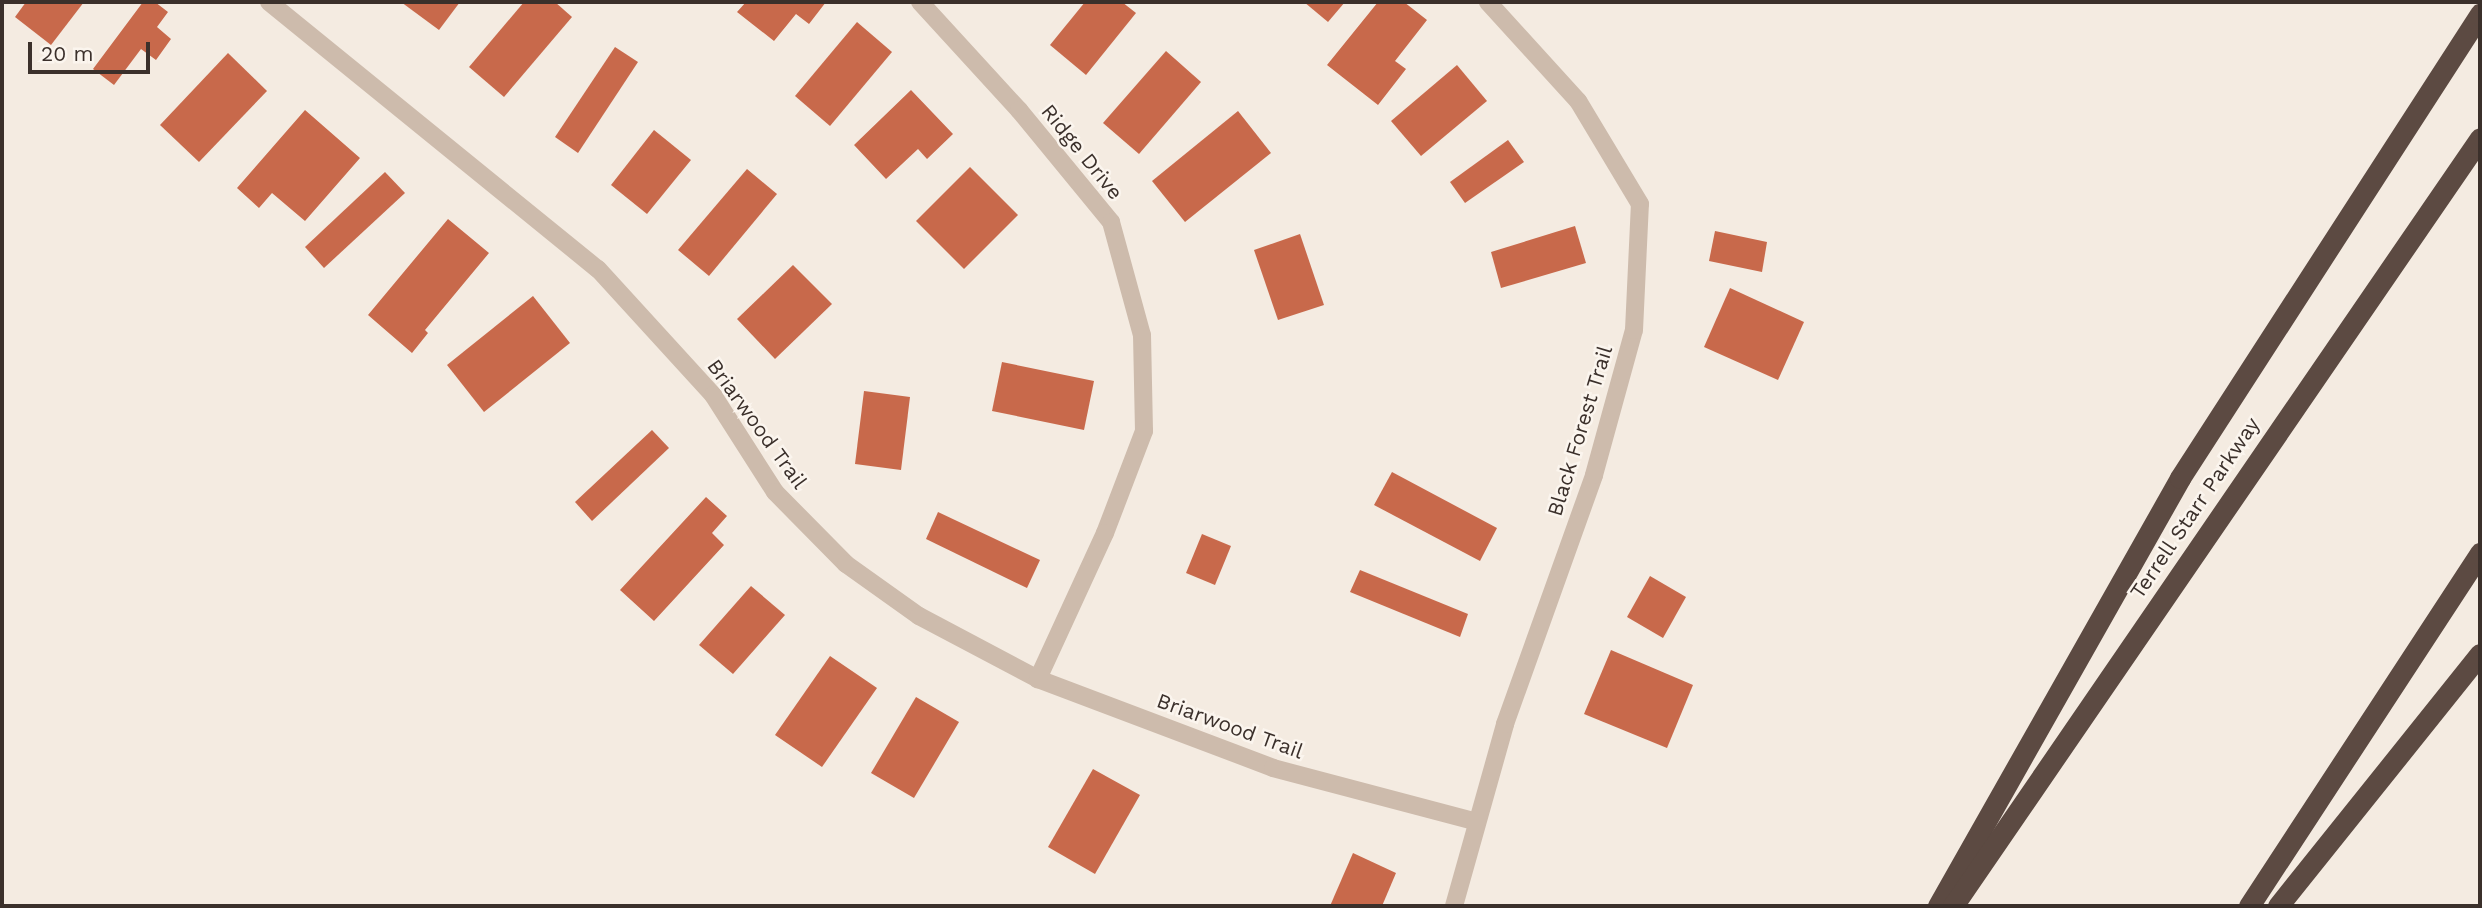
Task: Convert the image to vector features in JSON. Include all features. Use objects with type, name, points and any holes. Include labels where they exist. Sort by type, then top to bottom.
[{"type":"highway","points":[[1938,906],[2180,478],[2480,14]]},
{"type":"highway","name":"Terrell Starr Parkway","points":[[1953,906],[2480,138]]},
{"type":"highway","points":[[2249,906],[2480,553]]},
{"type":"highway","points":[[2278,906],[2480,654]]},
{"type":"street","name":"Briarwood Trail","points":[[269,2],[598,269],[713,395],[775,492],[846,564],[919,616],[1038,679],[1273,768],[1477,822]]},
{"type":"street","name":"Ridge Drive","points":[[920,2],[1019,110],[1111,222],[1142,335],[1144,431],[1105,533],[1038,679]]},
{"type":"street","name":"Black Forest Trail","points":[[1454,906],[1506,724],[1594,475],[1634,330],[1640,204],[1578,101],[1488,2]]},
{"type":"building","points":[[26,2],[84,2],[51,45],[15,17]]},
{"type":"building","points":[[143,2],[155,2],[168,12],[157,27],[171,39],[156,60],[141,49],[114,85],[93,69]]},
{"type":"building","points":[[401,2],[460,2],[439,30]]},
{"type":"building","points":[[524,2],[555,2],[572,17],[504,97],[469,67]]},
{"type":"building","points":[[746,2],[826,2],[809,24],[796,14],[774,41],[737,12]]},
{"type":"building","points":[[1085,2],[1122,2],[1136,13],[1086,75],[1050,45]]},
{"type":"building","points":[[1304,2],[1345,2],[1328,22]]},
{"type":"building","points":[[1378,2],[1404,2],[1427,20],[1395,61],[1406,69],[1378,105],[1327,65]]},
{"type":"building","points":[[857,22],[892,52],[830,126],[795,96]]},
{"type":"building","points":[[615,47],[638,62],[578,153],[555,137]]},
{"type":"building","points":[[1166,51],[1201,82],[1139,154],[1103,123]]},
{"type":"building","points":[[228,53],[267,91],[199,162],[160,125]]},
{"type":"building","points":[[1457,65],[1487,101],[1421,156],[1391,121]]},
{"type":"building","points":[[911,90],[953,134],[927,159],[918,149],[886,179],[854,145]]},
{"type":"building","points":[[305,110],[360,158],[305,221],[272,193],[259,208],[237,188]]},
{"type":"building","points":[[1238,111],[1271,153],[1185,222],[1152,181]]},
{"type":"building","points":[[654,130],[691,160],[647,214],[611,185]]},
{"type":"building","points":[[1508,140],[1524,162],[1465,203],[1450,182]]},
{"type":"building","points":[[970,167],[1018,215],[964,269],[916,221]]},
{"type":"building","points":[[747,169],[777,194],[709,276],[678,250]]},
{"type":"building","points":[[385,172],[405,193],[324,268],[305,247]]},
{"type":"building","points":[[448,219],[489,253],[425,330],[428,333],[412,353],[368,315]]},
{"type":"building","points":[[1575,226],[1586,263],[1501,288],[1491,252]]},
{"type":"building","points":[[1715,231],[1767,242],[1762,272],[1709,261]]},
{"type":"building","points":[[1300,234],[1324,305],[1278,320],[1254,250]]},
{"type":"building","points":[[793,265],[832,304],[775,359],[737,319]]},
{"type":"building","points":[[1730,288],[1804,322],[1778,380],[1704,347]]},
{"type":"building","points":[[533,296],[570,343],[484,412],[447,365]]},
{"type":"building","points":[[1002,362],[1094,381],[1084,430],[992,411]]},
{"type":"building","points":[[864,391],[910,397],[901,470],[855,464]]},
{"type":"building","points":[[652,430],[669,448],[592,521],[575,502]]},
{"type":"building","points":[[1392,472],[1497,528],[1480,561],[1374,505]]},
{"type":"building","points":[[706,497],[727,516],[712,533],[724,545],[654,621],[620,590]]},
{"type":"building","points":[[938,512],[1040,560],[1027,588],[926,539]]},
{"type":"building","points":[[1202,534],[1231,546],[1215,585],[1186,573]]},
{"type":"building","points":[[1360,570],[1468,614],[1460,637],[1350,592]]},
{"type":"building","points":[[1650,576],[1686,597],[1663,638],[1627,617]]},
{"type":"building","points":[[751,586],[785,615],[733,674],[699,645]]},
{"type":"building","points":[[1611,650],[1693,685],[1667,748],[1584,714]]},
{"type":"building","points":[[830,656],[877,688],[822,767],[775,735]]},
{"type":"building","points":[[916,697],[959,722],[914,798],[871,773]]},
{"type":"building","points":[[1093,769],[1140,795],[1095,874],[1048,847]]},
{"type":"building","points":[[1353,853],[1396,873],[1382,906],[1330,906]]}]
